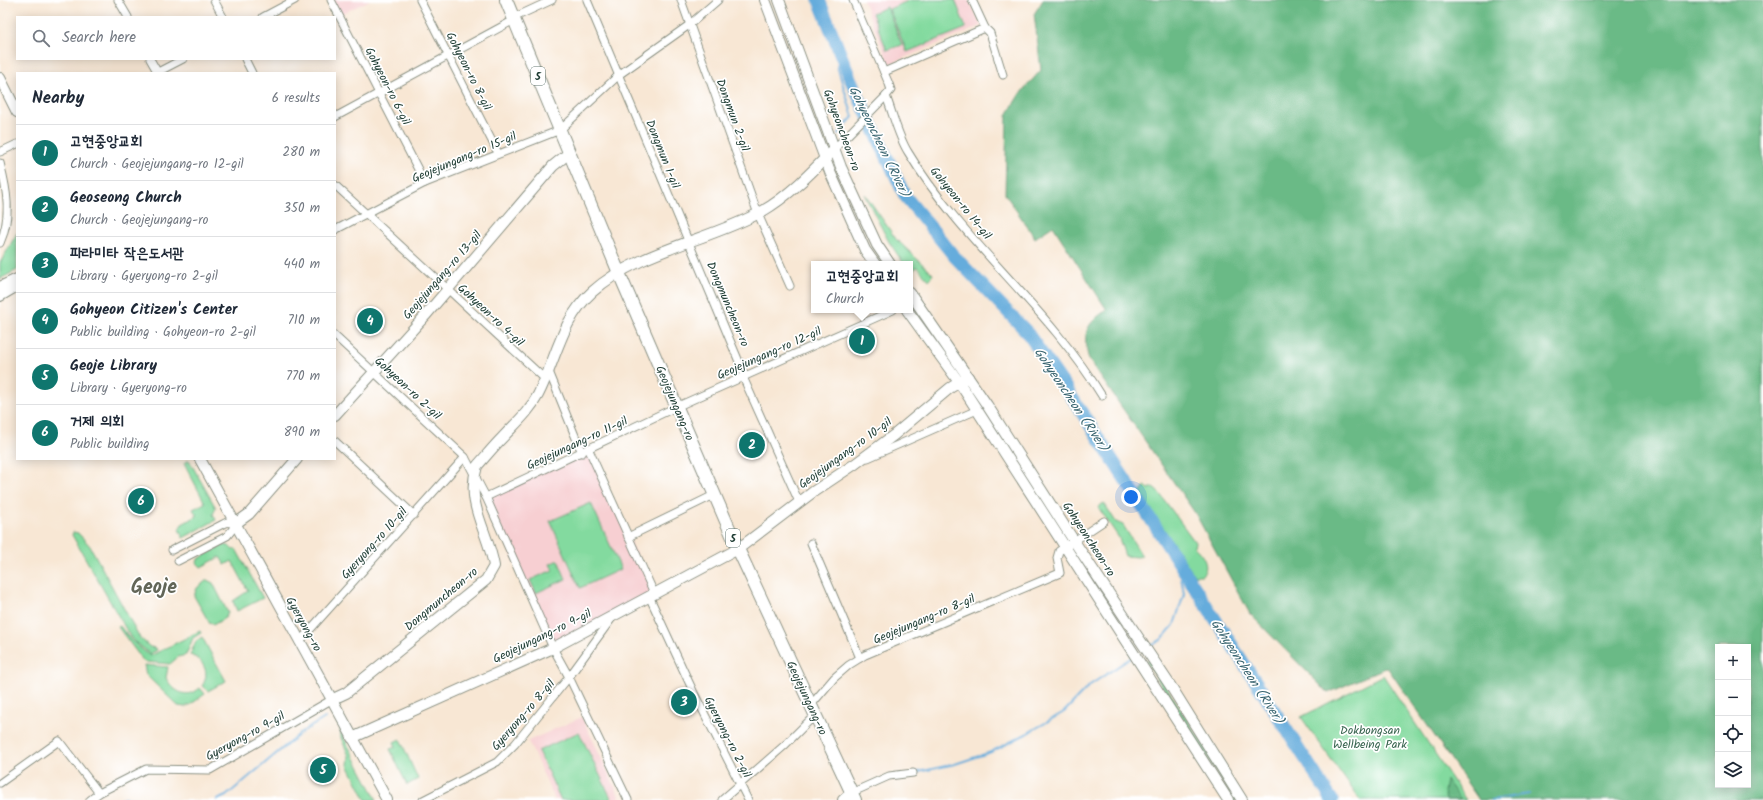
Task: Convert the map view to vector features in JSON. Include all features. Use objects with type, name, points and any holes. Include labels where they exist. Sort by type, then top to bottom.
[{"type":"main road","name":"Geojejungang-ro","points":[[506,0],[676,407],[738,549],[813,709],[850,798]]},
{"type":"street","points":[[118,0],[127,16]]},
{"type":"street","points":[[214,0],[222,16]]},
{"type":"street","points":[[265,16],[295,0]]},
{"type":"street","name":"Gohyeon-ro 6-gil","points":[[331,0],[425,183]]},
{"type":"street","name":"Gohyeon-ro 8-gil","points":[[420,0],[498,153]]},
{"type":"street","points":[[336,116],[378,92],[552,0]]},
{"type":"street","name":"Dongmun 1-gil","points":[[587,0],[620,74],[637,120],[687,242]]},
{"type":"street","name":"Dongmun 2-gil","points":[[681,0],[758,214]]},
{"type":"street","points":[[560,130],[620,74],[689,25],[718,0]]},
{"type":"street","name":"Gohyeoncheon-ro","points":[[765,0],[824,158],[865,250],[872,261]]},
{"type":"street","name":"Gohyeoncheon-ro","points":[[779,0],[877,245],[888,261]]},
{"type":"street","name":"Gohyeon-ro 14-gil","points":[[853,0],[891,87],[890,92],[886,96],[907,151],[937,195],[1079,360],[1102,396]]},
{"type":"street","points":[[972,0],[984,28],[990,33],[1003,75]]},
{"type":"street","points":[[884,72],[984,28]]},
{"type":"street","points":[[150,60],[156,72]]},
{"type":"street","points":[[159,72],[181,60]]},
{"type":"street","points":[[246,60],[252,72]]},
{"type":"street","points":[[0,78],[16,110]]},
{"type":"street","points":[[474,475],[477,466],[526,413],[538,395],[560,339],[579,307],[592,292],[619,273],[648,258],[732,226],[758,214],[786,196],[886,96]]},
{"type":"street","name":"Geojejungang-ro 15-gil","points":[[336,230],[425,183],[498,153],[560,130]]},
{"type":"street","points":[[0,152],[16,144]]},
{"type":"street","name":"Geojejungang-ro 13-gil","points":[[336,414],[553,166],[569,153]]},
{"type":"street","points":[[0,163],[8,208],[7,224],[0,243]]},
{"type":"street","name":"Gohyeon-ro 4-gil","points":[[336,186],[446,290],[546,374]]},
{"type":"street","points":[[758,214],[790,286]]},
{"type":"street","name":"Dongmuncheon-ro","points":[[687,242],[799,502]]},
{"type":"street","points":[[0,287],[16,279]]},
{"type":"street","points":[[0,296],[16,287]]},
{"type":"street","name":"Gohyeoncheon-ro","points":[[913,298],[1070,544],[1135,655],[1228,800]]},
{"type":"street","name":"Geojejungang-ro 12-gil","points":[[676,407],[886,313]]},
{"type":"street","name":"Gohyeoncheon-ro","points":[[909,313],[964,380],[977,410],[1070,544],[1146,649],[1242,800]]},
{"type":"street","name":"Gohyeon-ro 2-gil","points":[[336,337],[465,458],[486,497],[553,648],[569,677],[628,800]]},
{"type":"street","name":"Gyeryong-ro 2-gil","points":[[546,374],[628,537],[651,595],[693,691],[748,800]]},
{"type":"street","name":"Geojejungang-ro 10-gil","points":[[738,549],[799,502],[855,464],[964,380]]},
{"type":"street","name":"Geojejungang-ro 11-gil","points":[[486,497],[586,452],[676,407]]},
{"type":"street","points":[[855,464],[977,410]]},
{"type":"street","points":[[336,442],[414,515]]},
{"type":"street","name":"Gyeryong-ro 10-gil","points":[[299,642],[465,458]]},
{"type":"street","name":"Gyeryong-ro","points":[[201,460],[387,800]]},
{"type":"street","points":[[178,561],[227,536],[235,524],[249,514],[296,460]]},
{"type":"street","name":"Dongmuncheon-ro","points":[[331,700],[346,693],[486,580],[494,566],[492,554],[477,518],[474,500],[474,475]]},
{"type":"street","points":[[628,537],[714,495]]},
{"type":"street","points":[[1070,544],[1104,521]]},
{"type":"street","points":[[172,550],[227,522],[235,524]]},
{"type":"street","points":[[811,544],[860,658]]},
{"type":"street","name":"Geojejungang-ro 8-gil","points":[[722,800],[785,745],[813,709],[834,678],[860,658],[1060,573],[1057,554],[1070,544]]},
{"type":"street","name":"Geojejungang-ro 9-gil","points":[[352,738],[553,648],[738,549]]},
{"type":"street","name":"Gyeryong-ro 8-gil","points":[[423,800],[497,762],[515,744],[569,677],[615,614]]},
{"type":"street","name":"Gyeryong-ro 9-gil","points":[[90,800],[99,793],[146,769],[210,770],[331,700]]},
{"type":"street","points":[[0,783],[59,741],[99,793]]},
{"type":"street","points":[[850,798],[889,776],[913,773]]},
{"type":"shaded area","points":[[331,0],[370,0],[339,15]]},
{"type":"shaded area","points":[[863,0],[969,0],[981,26],[889,64]]},
{"type":"shaded area","points":[[589,450],[654,593],[553,648],[486,497]]},
{"type":"shaded area","points":[[582,717],[621,800],[555,800],[528,741]]},
{"type":"green space","points":[[910,0],[955,0],[966,28],[907,52],[889,9]]},
{"type":"green space","points":[[1043,0],[1763,0],[1763,800],[1479,800],[1387,667],[1328,693],[1250,614],[1195,513],[1089,360],[1086,343],[1087,330],[1094,320],[1107,310],[1053,226],[1035,238],[1005,194],[1007,115],[1019,95],[1041,70],[1034,14]]},
{"type":"green space","points":[[887,7],[902,45],[887,50],[872,13]]},
{"type":"green space","points":[[864,194],[896,239],[933,274],[929,280],[917,267],[913,270],[913,261],[902,261],[889,242]]},
{"type":"green space","points":[[16,235],[16,271],[0,279],[0,263]]},
{"type":"green space","points":[[189,460],[216,508],[213,514],[216,520],[183,538],[179,529],[182,524],[197,516],[193,509],[205,503],[184,463]]},
{"type":"green space","points":[[1145,486],[1149,489],[1153,487],[1157,490],[1195,542],[1194,547],[1200,553],[1206,564],[1205,572],[1202,575],[1195,575],[1192,572],[1149,506],[1141,492]]},
{"type":"green space","points":[[591,503],[621,569],[580,588],[550,521]]},
{"type":"green space","points":[[1104,503],[1116,522],[1123,525],[1142,556],[1125,556],[1119,538],[1098,507]]},
{"type":"green space","points":[[73,532],[78,533],[90,546],[140,638],[150,647],[156,648],[157,650],[150,654],[131,638],[72,535]]},
{"type":"green space","points":[[224,545],[229,546],[233,550],[236,549],[263,598],[237,611],[233,601],[248,591],[232,561],[225,565],[220,557],[201,567],[197,563],[198,559]]},
{"type":"green space","points":[[558,560],[566,579],[536,593],[530,580],[553,570],[550,564]]},
{"type":"green space","points":[[207,580],[213,583],[228,613],[225,618],[213,625],[212,623],[210,624],[194,596],[197,588]]},
{"type":"green space","points":[[120,626],[130,639],[150,656],[200,631],[201,633],[193,638],[186,655],[178,657],[170,664],[144,662],[118,627]]},
{"type":"green space","points":[[202,637],[226,681],[208,691],[202,686],[205,681],[206,672],[202,663],[190,655],[196,641]]},
{"type":"green space","points":[[1149,659],[1238,800],[1234,800],[1146,661]]},
{"type":"green space","points":[[144,665],[168,667],[166,678],[172,687],[180,692],[185,694],[195,692],[200,688],[205,694],[190,705],[185,707],[178,706],[146,675]]},
{"type":"green space","name":"Dokbongsan Wellbeing Park","points":[[1383,675],[1466,800],[1360,800],[1301,717]]},
{"type":"green space","points":[[340,730],[377,800],[366,800],[348,765],[349,756],[341,738]]},
{"type":"green space","points":[[579,732],[612,800],[561,800],[538,751]]},
{"type":"green space","points":[[400,739],[418,779],[407,785],[390,749],[396,747],[394,742]]},
{"type":"green space","points":[[1446,779],[1461,800],[1446,800],[1444,792]]},
{"type":"waterway","name":"Gohyeoncheon (River)","points":[[819,0],[850,78],[905,196],[954,256],[1026,331],[1066,388],[1332,800]]},
{"type":"waterway","points":[[838,134],[853,117],[837,66],[841,56]]},
{"type":"waterway","points":[[1148,647],[1161,640],[1174,625],[1184,594],[1179,566]]},
{"type":"waterway","points":[[914,773],[955,764],[991,752],[1026,734],[1064,712],[1090,685],[1132,657]]},
{"type":"waterway","points":[[217,800],[226,796],[302,732],[325,718]]},
{"type":"waterway","points":[[1492,800],[1529,794]]},
{"type":"waterway","points":[[120,800],[125,798],[157,800]]},
{"type":"place","name":"Gohyeon Citizen's Center","points":[[370,321]]},
{"type":"place","name":"고현중앙교회","points":[[862,341]]},
{"type":"place","name":"Geoseong Church","points":[[752,445]]},
{"type":"place","name":"거제 의회","points":[[141,501]]},
{"type":"place","name":"파라미타 작은도서관","points":[[684,702]]},
{"type":"place","name":"Geoje Library","points":[[323,770]]},
{"type":"district","name":"Geoje","points":[[154,586]]}]
